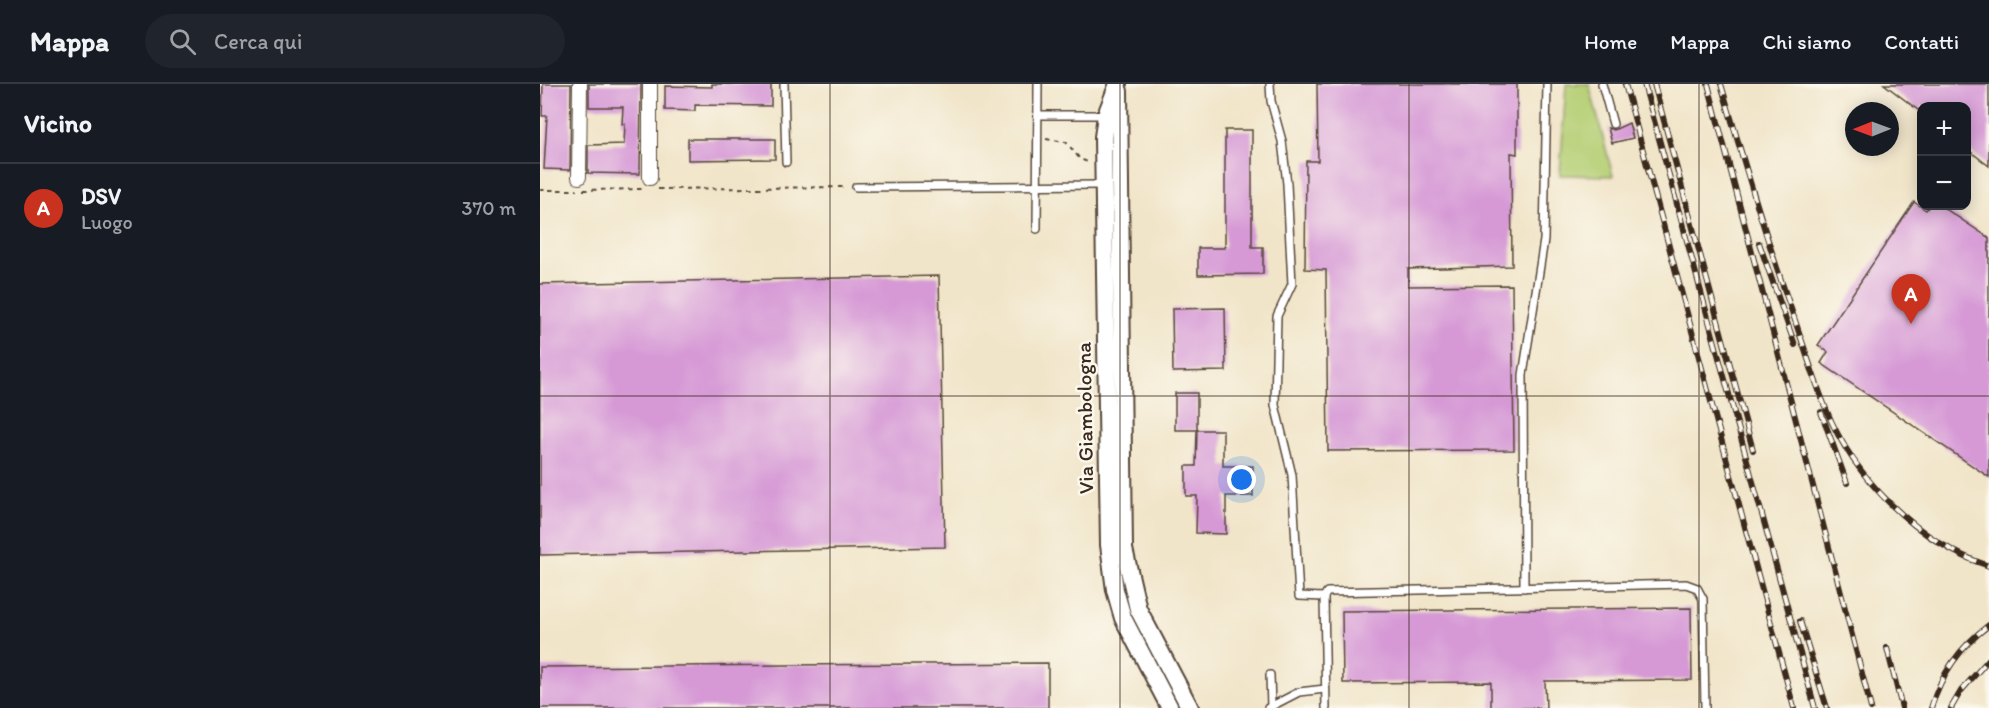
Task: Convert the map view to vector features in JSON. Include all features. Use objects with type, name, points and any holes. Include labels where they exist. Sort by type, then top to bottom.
[{"type":"street","points":[[579,177],[580,84]]},
{"type":"street","points":[[650,84],[650,178]]},
{"type":"street","name":"Via Giambologna","points":[[1118,84],[1106,115],[1103,136],[1109,185],[1112,566],[1123,618],[1170,708]]},
{"type":"street","name":"Via Giambologna","points":[[1118,84],[1124,549],[1130,582],[1148,632],[1190,708]]},
{"type":"street","name":"Via Giambologna","points":[[1110,291],[1116,379],[1123,411]]},
{"type":"lane","points":[[784,84],[786,162]]},
{"type":"lane","points":[[1037,229],[1038,84]]},
{"type":"lane","points":[[1270,84],[1271,100],[1282,141],[1287,184],[1292,284],[1277,316],[1275,405],[1292,475],[1299,596],[1324,597]]},
{"type":"lane","points":[[1524,588],[1523,375],[1544,240],[1547,84]]},
{"type":"lane","points":[[1602,84],[1613,124]]},
{"type":"lane","points":[[1038,115],[1106,115]]},
{"type":"lane","points":[[856,187],[1109,185]]},
{"type":"lane","points":[[1326,708],[1325,592],[1693,585],[1700,591],[1703,599],[1705,708]]},
{"type":"lane","points":[[1270,675],[1270,707],[1299,692],[1325,689]]},
{"type":"path","points":[[1046,139],[1066,141],[1080,159],[1095,164]]},
{"type":"path","points":[[542,190],[856,187]]},
{"type":"green space","points":[[1566,84],[1589,84],[1613,176],[1560,175]]},
{"type":"building","points":[[543,84],[571,84],[570,170],[544,169],[547,116],[542,116]]},
{"type":"building","points":[[589,84],[641,84],[640,174],[588,173],[588,145],[624,144],[625,124],[622,124],[623,107],[589,107]]},
{"type":"building","points":[[712,84],[771,84],[771,106],[695,105],[695,111],[665,110],[665,86],[712,87]]},
{"type":"building","points":[[1317,84],[1517,84],[1517,154],[1511,153],[1512,266],[1408,269],[1408,286],[1512,285],[1514,450],[1328,451],[1326,270],[1305,269],[1306,161],[1318,161]]},
{"type":"building","points":[[1884,84],[1989,84],[1989,166],[1971,152],[1971,102],[1917,102],[1917,109]]},
{"type":"building","points":[[1629,123],[1633,138],[1612,143],[1608,128],[1614,130]]},
{"type":"building","points":[[1225,130],[1252,130],[1252,247],[1263,247],[1263,274],[1198,275],[1198,248],[1225,248]]},
{"type":"building","points":[[688,139],[775,139],[775,159],[688,160]]},
{"type":"building","points":[[1914,202],[1917,204],[1917,210],[1947,210],[1989,238],[1989,477],[1821,363],[1828,352],[1818,345]]},
{"type":"building","points":[[939,276],[945,547],[540,555],[540,284]]},
{"type":"building","points":[[1225,308],[1226,371],[1173,372],[1172,309]]},
{"type":"building","points":[[1175,393],[1197,393],[1197,430],[1175,430]]},
{"type":"building","points":[[1197,430],[1223,430],[1223,466],[1253,466],[1253,496],[1226,496],[1226,534],[1196,533],[1197,496],[1186,496],[1186,466],[1196,466]]},
{"type":"building","points":[[1691,608],[1692,680],[1545,681],[1546,708],[1491,708],[1491,682],[1343,683],[1342,611]]},
{"type":"building","points":[[1048,663],[1048,708],[540,708],[540,667]]},
{"type":"railway","points":[[1625,84],[1794,708]]},
{"type":"railway","points":[[1644,84],[1815,708]]},
{"type":"railway","points":[[1654,84],[1753,450]]},
{"type":"railway","points":[[1708,84],[1871,708]]},
{"type":"railway","points":[[1721,84],[1780,279],[1821,396],[1838,435],[1871,483],[1891,505],[1938,541],[1989,566]]},
{"type":"railway","points":[[1759,243],[1795,345]]},
{"type":"railway","points":[[1821,412],[1847,483]]},
{"type":"railway","points":[[1800,621],[1827,708]]},
{"type":"railway","points":[[1931,708],[1946,672],[1970,642],[1989,625]]},
{"type":"railway","points":[[1887,648],[1902,708]]},
{"type":"railway","points":[[1951,708],[1961,691],[1989,659]]},
{"type":"place","name":"DSV","points":[[1911,324]]}]
